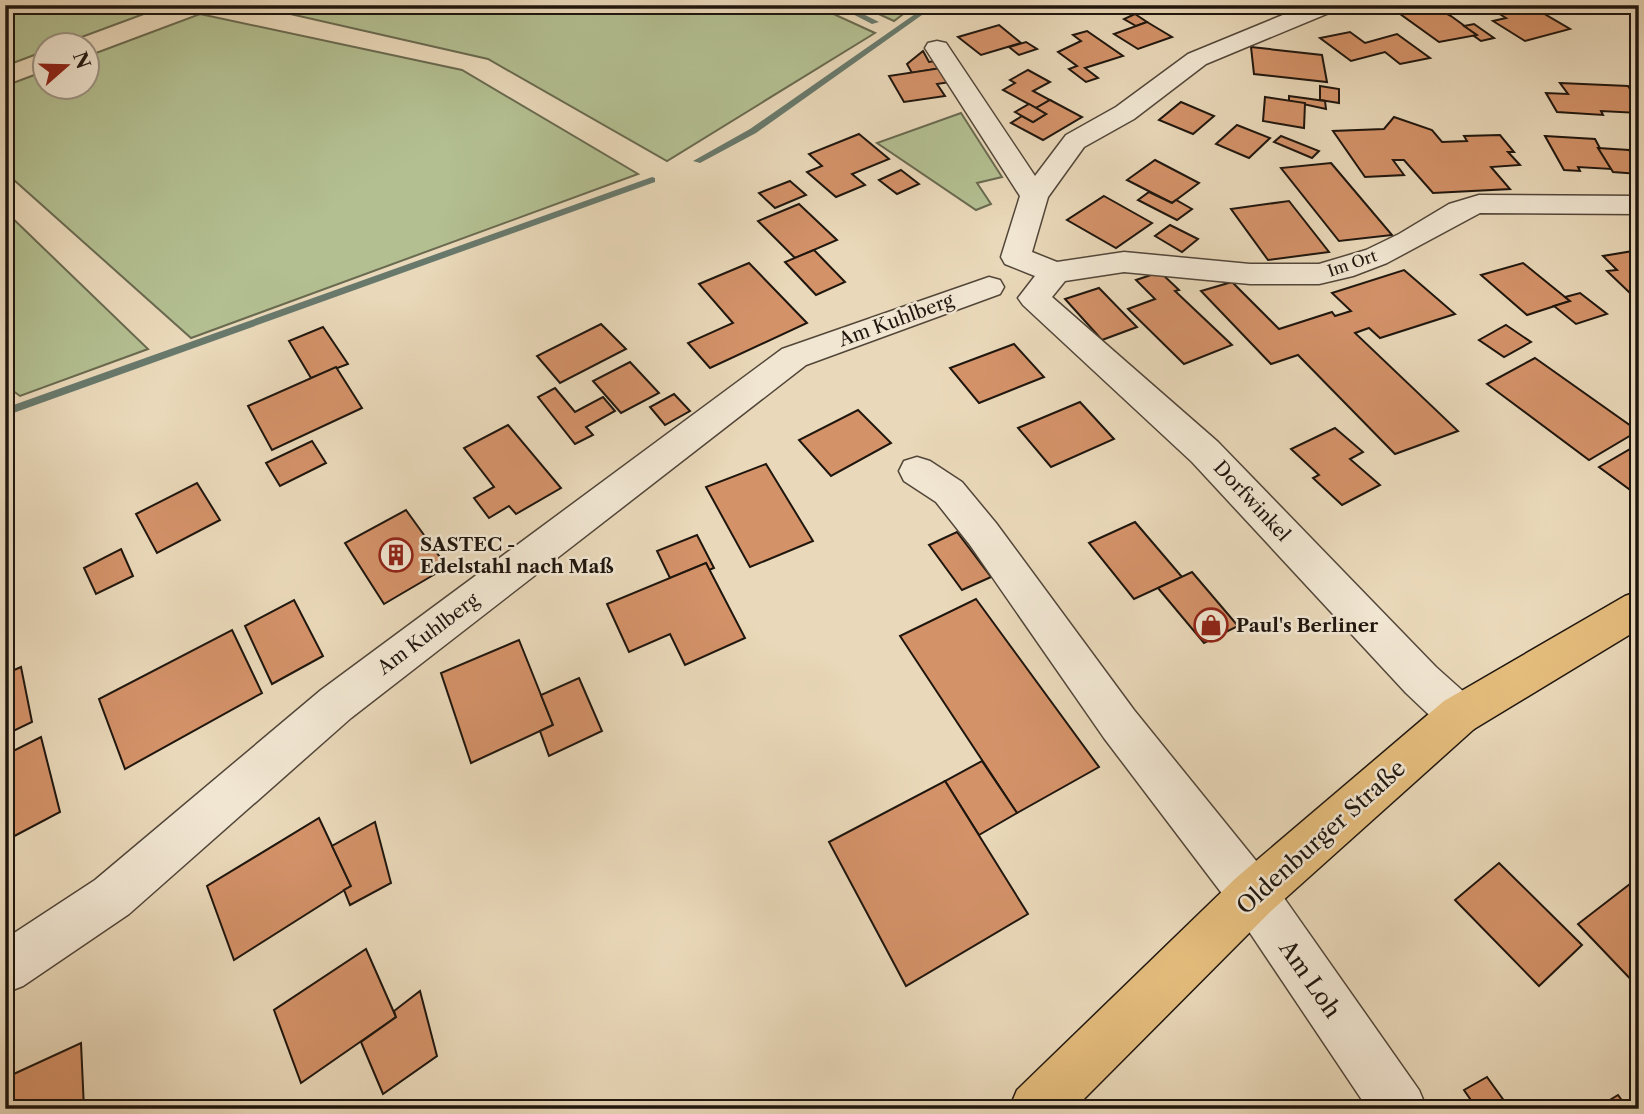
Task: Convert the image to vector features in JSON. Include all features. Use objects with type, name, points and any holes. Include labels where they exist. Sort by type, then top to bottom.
[{"type":"main road","name":"Oldenburger Straße","points":[[1036,1109],[1253,895],[1459,715],[1639,608]]},
{"type":"street","points":[[989,287],[1016,257],[1034,195],[1075,141],[1125,113],[1197,58],[1328,5]]},
{"type":"street","points":[[937,48],[1034,195]]},
{"type":"street","name":"Im Ort","points":[[1055,272],[1130,261],[1237,272],[1320,274],[1344,269],[1410,240],[1462,207],[1479,204],[1639,205]]},
{"type":"street","points":[[1016,257],[1055,272],[1034,298]]},
{"type":"street","name":"Dorfwinkel","points":[[989,287],[1034,298],[1205,452],[1421,680],[1459,715]]},
{"type":"street","name":"Am Kuhlberg","points":[[5,968],[113,897],[336,704],[794,357],[989,287]]},
{"type":"street","name":"Am Loh","points":[[917,471],[949,492],[983,534],[1119,724],[1253,895],[1400,1109]]},
{"type":"green space","points":[[5,5],[168,5],[95,32],[32,32],[32,56],[5,66]]},
{"type":"green space","points":[[251,5],[814,5],[875,33],[667,161],[488,59]]},
{"type":"green space","points":[[859,5],[915,5],[894,21]]},
{"type":"green space","points":[[200,14],[462,70],[638,174],[191,338],[5,172],[5,86],[32,76],[32,102],[102,102],[102,51]]},
{"type":"green space","points":[[961,113],[1002,177],[977,183],[991,204],[976,210],[877,143]]},
{"type":"green space","points":[[5,211],[148,349],[20,396],[5,385]]},
{"type":"building","points":[[1122,5],[1149,5],[1155,9],[1135,14]]},
{"type":"building","points":[[1431,5],[1477,35],[1439,42],[1396,11]]},
{"type":"building","points":[[1446,5],[1477,5],[1479,7],[1457,12]]},
{"type":"building","points":[[1485,5],[1529,5],[1570,29],[1525,41],[1493,21],[1506,18]]},
{"type":"building","points":[[1135,14],[1147,22],[1136,26],[1124,19]]},
{"type":"building","points":[[1147,22],[1172,37],[1138,49],[1114,34]]},
{"type":"building","points":[[1474,24],[1494,38],[1481,41],[1464,26]]},
{"type":"building","points":[[999,25],[1021,43],[981,55],[958,37]]},
{"type":"building","points":[[1087,31],[1123,56],[1085,68],[1098,78],[1086,82],[1069,69],[1077,66],[1058,52],[1081,41],[1073,35]]},
{"type":"building","points":[[1350,32],[1365,43],[1397,34],[1430,58],[1400,64],[1385,52],[1351,61],[1320,38]]},
{"type":"building","points":[[1026,42],[1037,49],[1019,55],[1009,47]]},
{"type":"building","points":[[1251,47],[1322,55],[1327,82],[1254,74]]},
{"type":"building","points":[[923,51],[929,62],[936,61],[941,68],[912,73],[907,64]]},
{"type":"building","points":[[941,68],[950,82],[937,84],[945,96],[904,102],[889,76]]},
{"type":"building","points":[[1028,70],[1050,82],[1033,91],[1050,100],[1036,108],[1003,90],[1015,83],[1010,80]]},
{"type":"building","points":[[1560,83],[1628,86],[1639,102],[1639,113],[1601,111],[1603,115],[1557,112],[1546,93],[1568,94]]},
{"type":"building","points":[[1320,86],[1339,89],[1339,103],[1320,100]]},
{"type":"building","points":[[1289,96],[1325,101],[1326,109],[1289,101]]},
{"type":"building","points":[[1265,97],[1305,103],[1304,128],[1263,121]]},
{"type":"building","points":[[1050,100],[1082,117],[1043,140],[1011,123],[1022,116],[1033,122],[1046,114],[1036,108]]},
{"type":"building","points":[[1181,102],[1214,116],[1193,134],[1159,120]]},
{"type":"building","points":[[1029,104],[1046,114],[1033,122],[1015,112]]},
{"type":"building","points":[[1394,117],[1432,130],[1442,142],[1467,141],[1464,136],[1500,135],[1514,152],[1508,152],[1520,165],[1491,167],[1510,189],[1433,193],[1404,160],[1393,160],[1404,175],[1365,177],[1333,131],[1384,129]]},
{"type":"building","points":[[1237,125],[1270,138],[1249,158],[1216,144]]},
{"type":"building","points":[[859,134],[889,159],[852,174],[865,185],[836,197],[807,172],[822,166],[809,154]]},
{"type":"building","points":[[1281,136],[1319,151],[1312,158],[1274,142]]},
{"type":"building","points":[[1545,136],[1595,139],[1611,169],[1578,167],[1580,171],[1564,170]]},
{"type":"building","points":[[1598,148],[1629,150],[1639,166],[1639,174],[1613,172]]},
{"type":"building","points":[[1155,160],[1199,183],[1172,203],[1127,180]]},
{"type":"building","points":[[1331,163],[1392,235],[1339,241],[1281,168]]},
{"type":"building","points":[[901,170],[919,184],[897,194],[879,180]]},
{"type":"building","points":[[790,181],[806,195],[775,208],[759,193]]},
{"type":"building","points":[[1149,192],[1172,203],[1176,200],[1192,209],[1177,220],[1138,200]]},
{"type":"building","points":[[1104,196],[1152,223],[1116,248],[1067,220]]},
{"type":"building","points":[[1289,201],[1329,252],[1268,260],[1231,209]]},
{"type":"building","points":[[799,204],[837,240],[795,258],[758,221]]},
{"type":"building","points":[[1170,225],[1198,239],[1182,252],[1155,236]]},
{"type":"building","points":[[814,250],[845,282],[816,295],[785,262]]},
{"type":"building","points":[[1639,250],[1639,294],[1632,295],[1607,271],[1617,270],[1603,256]]},
{"type":"building","points":[[749,263],[807,323],[710,368],[688,343],[733,323],[699,284]]},
{"type":"building","points":[[1523,263],[1570,301],[1527,315],[1481,275]]},
{"type":"building","points":[[1404,270],[1455,314],[1380,338],[1369,328],[1355,333],[1458,431],[1395,454],[1298,355],[1271,364],[1201,291],[1232,282],[1279,329],[1332,312],[1335,316],[1351,311],[1332,293]]},
{"type":"building","points":[[1160,272],[1179,290],[1175,291],[1232,345],[1184,364],[1128,309],[1155,299],[1136,280]]},
{"type":"building","points":[[1099,288],[1137,327],[1102,340],[1065,299]]},
{"type":"building","points":[[1580,293],[1607,314],[1576,324],[1554,306],[1570,301],[1565,297]]},
{"type":"building","points":[[601,324],[626,349],[560,383],[537,356]]},
{"type":"building","points":[[1506,325],[1531,342],[1504,357],[1479,340]]},
{"type":"building","points":[[323,327],[348,364],[311,378],[289,341]]},
{"type":"building","points":[[1014,344],[1044,377],[979,403],[950,368]]},
{"type":"building","points":[[1535,358],[1638,431],[1589,460],[1487,384]]},
{"type":"building","points":[[630,362],[659,393],[621,413],[593,381]]},
{"type":"building","points":[[336,367],[362,408],[272,450],[248,406]]},
{"type":"building","points":[[555,388],[575,412],[603,397],[615,411],[586,427],[593,435],[575,444],[538,397]]},
{"type":"building","points":[[674,394],[690,411],[665,425],[650,407]]},
{"type":"building","points":[[1080,402],[1114,439],[1051,467],[1018,428]]},
{"type":"building","points":[[858,410],[891,443],[831,476],[799,440]]},
{"type":"building","points":[[508,425],[561,488],[516,514],[509,506],[489,518],[474,498],[494,487],[464,448]]},
{"type":"building","points":[[1335,428],[1363,452],[1350,459],[1380,485],[1342,505],[1313,478],[1319,475],[1291,449]]},
{"type":"building","points":[[312,441],[326,463],[280,486],[266,463]]},
{"type":"building","points":[[1632,448],[1639,452],[1639,488],[1633,492],[1599,467]]},
{"type":"building","points":[[766,464],[813,541],[750,567],[706,487]]},
{"type":"building","points":[[197,483],[220,520],[157,553],[136,514]]},
{"type":"building","name":"SASTEC - Edelstahl nach Maß","points":[[406,510],[447,567],[384,604],[345,543]]},
{"type":"building","points":[[1135,522],[1182,577],[1134,599],[1089,543]]},
{"type":"building","points":[[957,532],[991,577],[962,590],[929,545]]},
{"type":"building","points":[[697,535],[714,568],[709,570],[706,563],[670,578],[657,551]]},
{"type":"building","points":[[121,549],[133,576],[96,594],[84,568]]},
{"type":"building","points":[[706,563],[745,638],[685,665],[670,634],[629,652],[607,604]]},
{"type":"building","points":[[1192,572],[1238,626],[1204,643],[1158,588]]},
{"type":"building","points":[[976,599],[1099,767],[1017,813],[900,636]]},
{"type":"building","points":[[294,600],[323,656],[272,684],[245,626]]},
{"type":"building","points":[[232,630],[262,693],[125,769],[99,699]]},
{"type":"building","points":[[519,640],[553,725],[471,763],[441,673]]},
{"type":"building","points":[[21,667],[32,722],[5,735],[5,674]]},
{"type":"building","points":[[579,678],[602,731],[549,756],[540,731],[553,725],[541,695]]},
{"type":"building","points":[[41,737],[60,812],[5,841],[5,755]]},
{"type":"building","points":[[982,761],[1017,813],[979,835],[945,781]]},
{"type":"building","points":[[945,781],[1028,914],[906,986],[829,842]]},
{"type":"building","points":[[319,818],[351,886],[234,960],[207,886]]},
{"type":"building","points":[[375,822],[391,883],[350,905],[344,890],[351,886],[332,846]]},
{"type":"building","points":[[1499,863],[1582,945],[1539,986],[1455,900]]},
{"type":"building","points":[[1639,877],[1639,988],[1578,924]]},
{"type":"building","points":[[366,949],[396,1017],[301,1083],[274,1010]]},
{"type":"building","points":[[420,991],[437,1056],[383,1094],[361,1042],[396,1017],[394,1011]]},
{"type":"building","points":[[81,1043],[84,1109],[5,1109],[5,1078]]},
{"type":"building","points":[[1487,1077],[1510,1109],[1477,1109],[1464,1090]]},
{"type":"building","points":[[1618,1095],[1628,1109],[1595,1109]]},
{"type":"waterway","points":[[838,5],[875,22]]},
{"type":"waterway","points":[[697,161],[753,131],[933,5]]},
{"type":"waterway","points":[[5,412],[652,180]]},
{"type":"place","name":"SASTEC - Edelstahl nach Maß","points":[[396,555]]},
{"type":"place","name":"Paul's Berliner","points":[[1211,625]]}]
